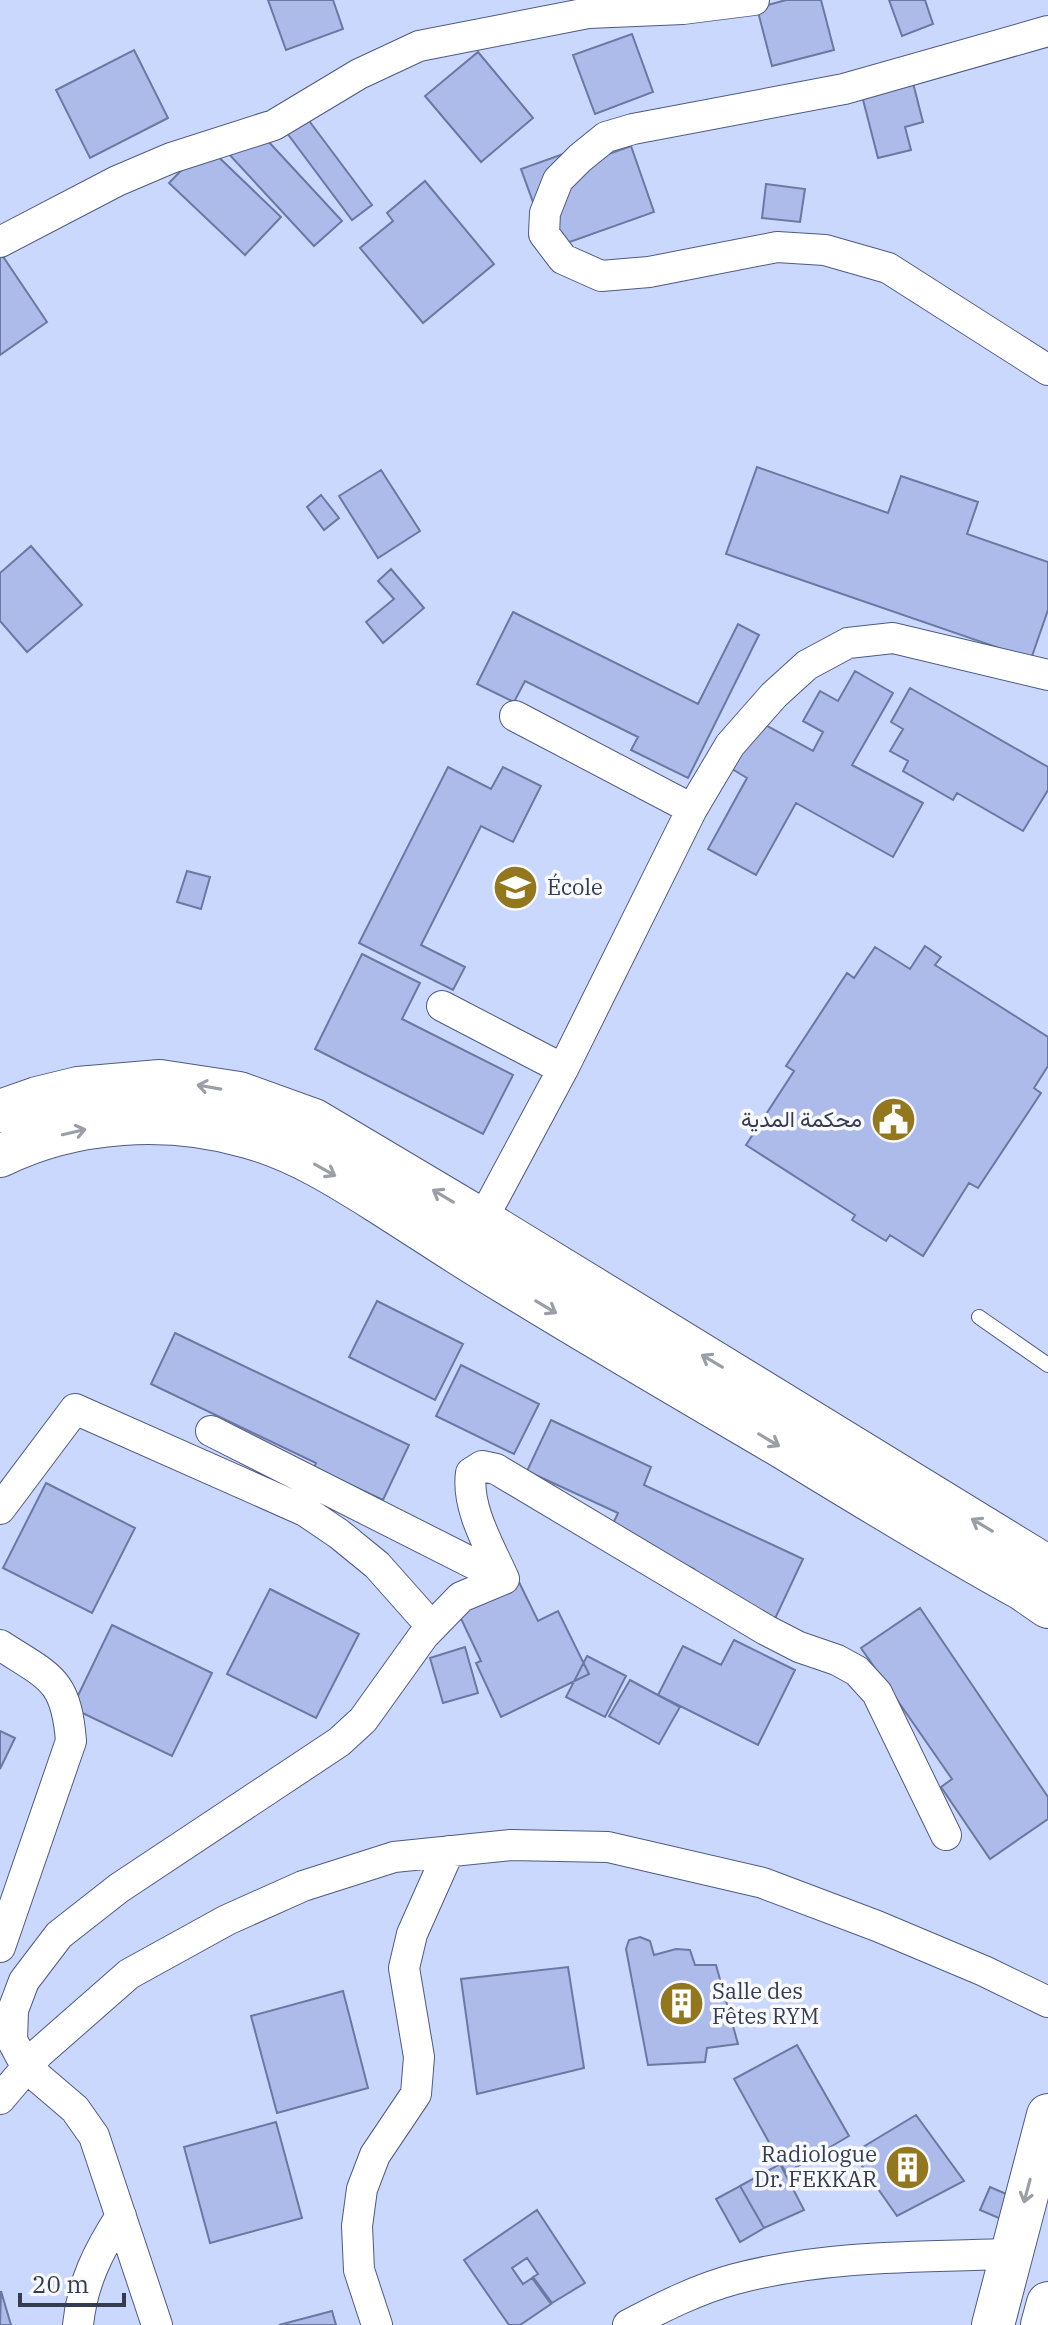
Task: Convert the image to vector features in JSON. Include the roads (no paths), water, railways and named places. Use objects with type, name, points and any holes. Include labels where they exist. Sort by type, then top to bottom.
[{"type":"main road","points":[[0,1111],[65,1091],[120,1082],[160,1081],[239,1093],[277,1104],[314,1120],[482,1220],[516,1266],[1048,1607]]},
{"type":"main road","points":[[0,1156],[46,1138],[83,1129],[166,1123],[208,1127],[288,1151],[516,1266],[1048,1567]]},
{"type":"main road","points":[[993,2325],[1048,2115]]},
{"type":"main road","points":[[1042,2325],[1048,2303]]},
{"type":"street","points":[[0,242],[117,181],[171,158],[274,125],[359,74],[419,46],[588,13],[683,9],[754,0]]},
{"type":"street","points":[[1048,31],[844,89],[633,129],[606,137],[558,180],[545,213],[544,234],[563,259],[601,276],[649,272],[777,247],[825,250],[888,268],[1048,370]]},
{"type":"street","points":[[482,1220],[563,1069],[692,809],[730,745],[774,695],[807,665],[848,643],[893,638],[1048,675]]},
{"type":"street","points":[[515,716],[692,809]]},
{"type":"street","points":[[442,1006],[563,1069]]},
{"type":"street","points":[[0,1509],[75,1409],[305,1511],[377,1565],[432,1627]]},
{"type":"street","points":[[211,1431],[504,1579]]},
{"type":"street","points":[[504,1579],[481,1528],[469,1487],[471,1473],[482,1466],[496,1469],[766,1630],[857,1671],[877,1693],[946,1835]]},
{"type":"street","points":[[157,2325],[94,2136],[75,2109],[14,2046],[13,2010],[24,1981],[59,1935],[119,1888],[339,1742],[363,1720],[432,1627],[461,1597],[504,1579]]},
{"type":"street","points":[[0,1645],[44,1673],[60,1689],[69,1713],[71,1741],[1,1938]]},
{"type":"street","points":[[14,2046],[39,2053],[129,1974],[227,1920],[303,1886],[394,1857],[511,1845],[608,1847],[763,1883],[891,1932],[1048,2002]]},
{"type":"street","points":[[377,2325],[359,2270],[357,2226],[362,2189],[375,2155],[416,2094],[419,2057],[404,1968],[412,1934],[449,1851]]},
{"type":"street","points":[[0,2098],[14,2046]]},
{"type":"street","points":[[78,2325],[80,2301],[97,2253],[121,2216]]},
{"type":"street","points":[[628,2325],[672,2302],[734,2279],[829,2260],[1011,2254]]},
{"type":"lane","points":[[979,1317],[1048,1365]]},
{"type":"place","name":"École","points":[[516,887]]},
{"type":"place","name":"محكمة المدية","points":[[893,1119]]},
{"type":"place","name":"Salle des Fêtes RYM","points":[[681,2004]]},
{"type":"place","name":"Radiologue Dr. FEKKAR","points":[[908,2167]]}]
